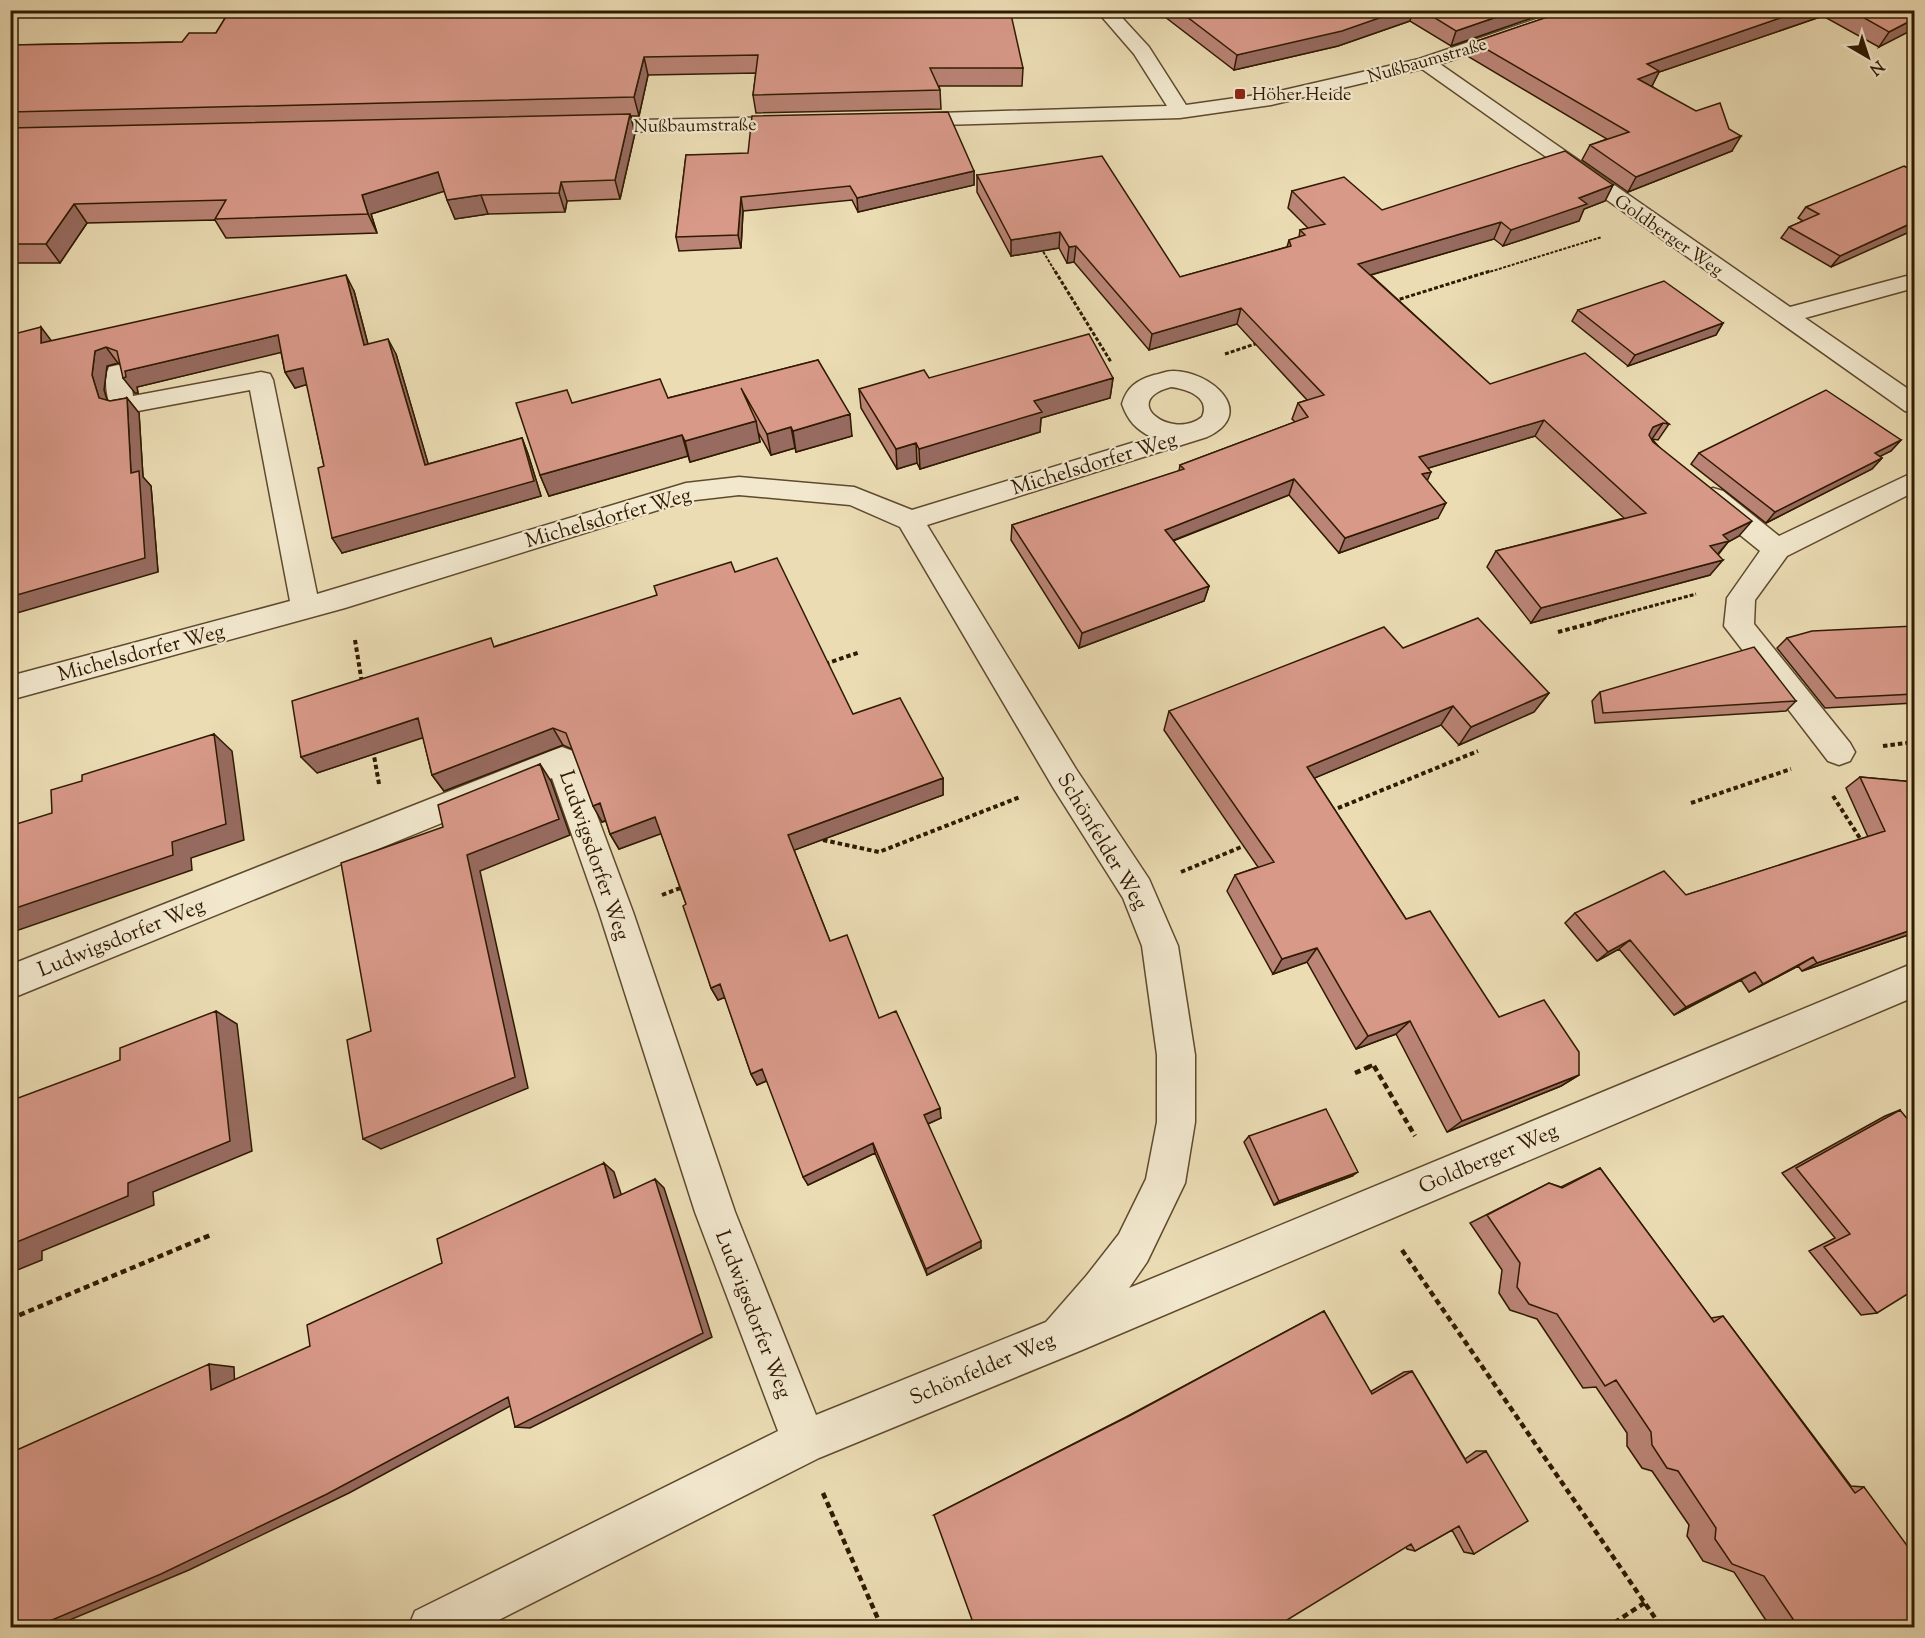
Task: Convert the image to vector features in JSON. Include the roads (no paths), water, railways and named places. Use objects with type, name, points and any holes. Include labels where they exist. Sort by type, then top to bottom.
[{"type":"street","points":[[1105,10],[1142,51],[1180,112]]},
{"type":"street","name":"Nußbaumstraße","points":[[885,120],[1180,112],[1271,99],[1425,63],[1582,10]]},
{"type":"street","name":"Goldberger Weg","points":[[1425,63],[1914,405]]},
{"type":"street","name":"Nußbaumstraße","points":[[574,128],[813,122]]},
{"type":"street","points":[[1784,316],[1914,280]]},
{"type":"street","points":[[118,373],[122,406],[261,381],[305,606]]},
{"type":"street","points":[[1184,380],[1207,391],[1215,399],[1218,407],[1216,416],[1202,430],[1190,434],[1164,433],[1143,422],[1136,415],[1134,399],[1147,384],[1158,381],[1184,380]]},
{"type":"street","name":"Michelsdorfer Weg","points":[[10,688],[305,606],[345,597],[686,492],[740,486],[854,496],[910,520],[1190,434]]},
{"type":"street","points":[[1839,752],[1739,626],[1741,598],[1777,549],[1914,481]]},
{"type":"street","points":[[1697,486],[1777,549]]},
{"type":"street","name":"Schönfelder Weg","points":[[432,1628],[804,1442],[1061,1337],[1102,1290],[1132,1248],[1165,1183],[1176,1122],[1176,1055],[1160,946],[1137,890],[1065,779],[910,520]]},
{"type":"street","name":"Ludwigsdorfer Weg","points":[[10,982],[562,760],[616,912],[715,1212],[804,1442]]},
{"type":"street","name":"Goldberger Weg","points":[[1061,1337],[1914,980]]},
{"type":"place","name":"Höher Heide","points":[[1240,94]]}]
